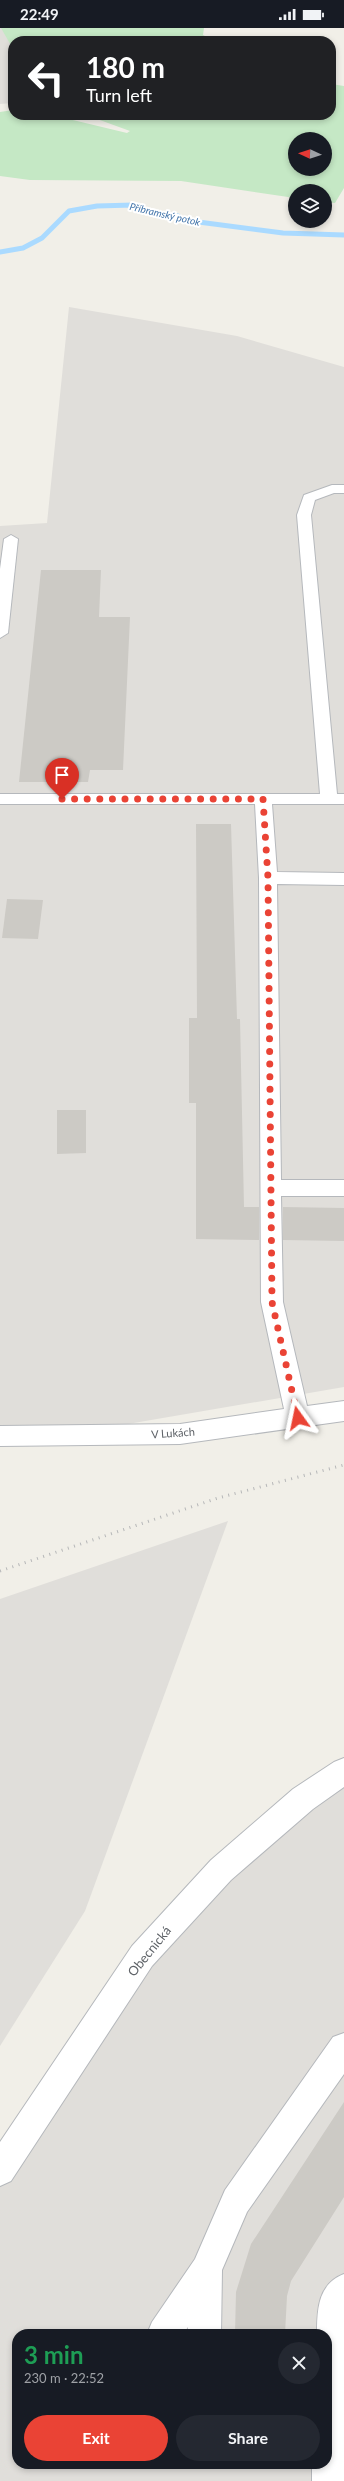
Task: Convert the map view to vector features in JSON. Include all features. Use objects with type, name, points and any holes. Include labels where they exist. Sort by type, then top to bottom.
[{"type":"street","points":[[0,798],[336,799],[304,515],[309,498],[332,489],[344,489]]},
{"type":"street","points":[[0,633],[11,539]]},
{"type":"street","points":[[263,799],[268,878],[272,1302],[298,1418]]},
{"type":"street","points":[[268,878],[344,878]]},
{"type":"street","points":[[270,1188],[344,1188]]},
{"type":"street","name":"V Lukách","points":[[0,1436],[180,1434],[344,1411]]},
{"type":"street","name":"Obecnická","points":[[0,2170],[142,1956],[221,1870],[303,1799],[344,1771]]},
{"type":"street","points":[[167,2329],[206,2270],[236,2201],[344,2048]]},
{"type":"street","points":[[204,2329],[206,2270]]},
{"type":"street","points":[[332,2377],[334,2307],[344,2290]]},
{"type":"street","points":[[329,2469],[329,2481]]},
{"type":"shaded area","points":[[0,28],[4,28],[8,36],[8,103],[0,104]]},
{"type":"shaded area","points":[[69,307],[237,336],[344,367],[344,1387],[87,1431],[0,1428],[0,526],[47,523]]},
{"type":"shaded area","points":[[228,1521],[85,1911],[0,2046],[0,1599]]},
{"type":"shaded area","points":[[344,1771],[344,2481],[0,2481],[0,2171],[143,1957]]},
{"type":"green space","points":[[1,28],[204,28],[203,35],[205,36],[8,36],[8,40]]},
{"type":"green space","points":[[336,85],[344,86],[344,188],[335,203],[332,203],[332,184],[288,184],[288,197],[181,181],[30,180],[0,176],[0,112],[8,111],[8,120],[73,120],[127,133],[130,131],[100,120],[336,120]]},
{"type":"building","points":[[41,570],[101,570],[99,617],[130,617],[123,770],[90,770],[88,782],[19,782]]},
{"type":"building","points":[[196,824],[231,824],[237,1019],[240,1019],[244,1207],[259,1207],[259,1240],[196,1239],[196,1103],[189,1103],[189,1018],[197,1018]]},
{"type":"building","points":[[7,899],[43,900],[38,939],[2,938]]},
{"type":"building","points":[[57,1110],[86,1110],[86,1153],[57,1154]]},
{"type":"building","points":[[283,1207],[344,1208],[344,1241],[283,1240]]},
{"type":"building","points":[[344,2102],[344,2197],[291,2281],[287,2296],[285,2329],[235,2329],[236,2292],[251,2244]]},
{"type":"waterway","name":"Příbramský potok","points":[[0,252],[23,248],[42,238],[69,211],[97,206],[133,205],[144,212],[178,216],[183,220],[283,233],[344,235]]},
{"type":"railway","points":[[0,1571],[218,1498],[344,1465]]},
{"type":"route","points":[[62,799],[263,799],[268,862],[272,1302],[298,1418]]}]
